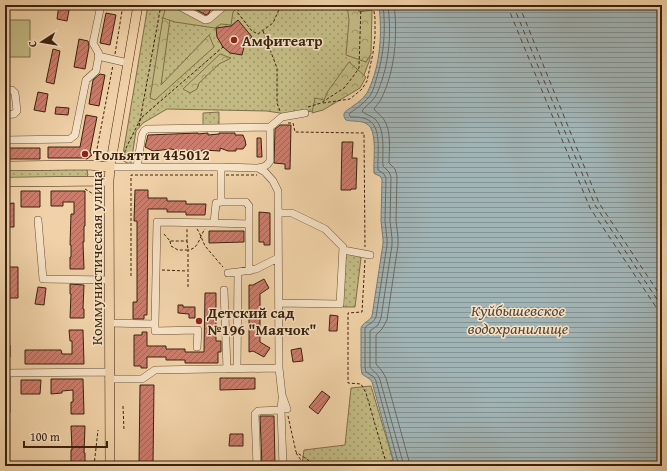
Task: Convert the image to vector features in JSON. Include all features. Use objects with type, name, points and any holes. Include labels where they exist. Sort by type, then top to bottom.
[{"type":"main road","name":"Коммунистическая улица","points":[[110,466],[108,181],[138,5]]},
{"type":"main road","points":[[5,166],[88,165],[110,167]]},
{"type":"main road","points":[[5,182],[108,181]]},
{"type":"street","points":[[5,140],[66,140],[73,138],[75,135],[86,80],[96,71],[99,54],[94,43],[101,5]]},
{"type":"street","points":[[177,5],[205,20],[209,19],[226,5]]},
{"type":"street","points":[[98,56],[128,63]]},
{"type":"street","points":[[5,90],[14,91],[17,111],[14,114],[5,115]]},
{"type":"street","points":[[137,167],[142,135],[147,129],[270,126],[282,117],[305,114]]},
{"type":"street","points":[[110,167],[221,171],[264,167],[268,165],[270,161],[270,126]]},
{"type":"street","points":[[258,168],[266,172],[278,191],[279,368],[284,410],[283,466]]},
{"type":"street","points":[[221,171],[221,202]]},
{"type":"street","points":[[212,223],[216,203],[246,202],[249,206],[249,271]]},
{"type":"street","points":[[278,213],[292,214],[326,229],[343,247],[340,304],[279,303]]},
{"type":"street","points":[[38,220],[43,279],[109,280]]},
{"type":"street","points":[[198,347],[198,330],[155,331],[157,222],[249,224]]},
{"type":"street","points":[[343,250],[368,255]]},
{"type":"street","points":[[228,273],[256,269],[278,258]]},
{"type":"street","points":[[238,272],[238,369]]},
{"type":"street","points":[[224,290],[227,369]]},
{"type":"street","points":[[109,323],[155,324]]},
{"type":"street","points":[[5,410],[6,373],[109,375],[142,379],[155,370],[279,368]]},
{"type":"street","points":[[257,466],[255,414],[258,410],[284,410]]},
{"type":"street","points":[[15,466],[22,466]]},
{"type":"path","points":[[98,159],[96,154],[123,5]]},
{"type":"path","points":[[139,126],[161,5]]},
{"type":"path","points":[[243,5],[236,12],[252,31],[258,34],[274,23],[281,5]]},
{"type":"path","points":[[321,103],[344,88],[359,68],[361,5]]},
{"type":"path","points":[[305,114],[305,108],[321,103],[350,99],[362,89],[367,81],[374,53],[375,18],[373,5]]},
{"type":"path","points":[[263,30],[278,68],[277,103],[285,123],[293,123],[295,132],[364,133],[368,255],[362,312],[348,313],[348,383],[361,384],[366,393],[387,466]]},
{"type":"path","points":[[134,156],[124,155],[140,118],[223,47]]},
{"type":"path","points":[[131,276],[131,174],[221,171],[260,176]]},
{"type":"path","points":[[84,188],[98,197]]},
{"type":"path","points":[[189,223],[199,232],[205,246],[223,267]]},
{"type":"path","points":[[188,287],[187,241],[189,223]]},
{"type":"path","points":[[157,226],[170,241],[171,246],[178,250],[193,250],[199,243],[204,230],[212,223]]},
{"type":"path","points":[[170,241],[187,241]]},
{"type":"path","points":[[156,270],[188,271]]},
{"type":"path","points":[[124,406],[124,430]]},
{"type":"path","points":[[284,410],[296,452],[304,466]]},
{"type":"path","points":[[94,466],[98,430]]},
{"type":"path","points":[[296,452],[317,466]]},
{"type":"green space","points":[[148,5],[369,5],[370,59],[359,88],[322,110],[286,114],[267,111],[167,109],[143,123],[136,131],[131,163],[129,164],[122,160]]},
{"type":"green space","points":[[166,5],[240,5],[233,12],[231,25],[221,24],[215,28],[175,22],[163,18]]},
{"type":"green space","points":[[347,5],[358,5],[359,12],[372,10],[371,54],[366,62],[346,55],[349,20]]},
{"type":"green space","points":[[163,17],[170,19],[161,85],[209,35],[214,47],[155,100],[150,98]]},
{"type":"green space","points":[[5,20],[30,20],[30,57],[5,57]]},
{"type":"green space","points":[[220,54],[231,58],[219,64],[199,83],[197,89],[190,93],[183,89]]},
{"type":"green space","points":[[349,62],[366,77],[360,88],[323,110],[312,113],[315,98],[324,100],[328,91]]},
{"type":"green space","points":[[219,112],[219,125],[203,125],[203,113]]},
{"type":"green space","points":[[5,169],[84,169],[87,170],[88,175],[85,178],[5,179]]},
{"type":"green space","points":[[345,253],[355,254],[361,258],[355,307],[343,307]]},
{"type":"green space","points":[[371,386],[393,460],[387,462],[388,466],[303,466],[304,450],[345,445],[351,388]]},
{"type":"water","name":"Куйбышевское водохранилище","points":[[379,5],[662,5],[662,466],[395,466],[372,382],[362,374],[361,367],[361,328],[363,324],[372,316],[383,244],[381,221],[382,179],[374,173],[374,139],[370,127],[362,122],[346,120],[344,118],[345,111],[360,101],[368,91],[376,70],[380,48]]},
{"type":"building","points":[[59,5],[70,5],[67,21],[57,19]]},
{"type":"building","points":[[188,5],[212,5],[209,13],[206,15]]},
{"type":"building","points":[[106,13],[116,15],[110,45],[100,43]]},
{"type":"building","name":"Амфитеатр","points":[[238,20],[252,37],[245,43],[242,55],[230,53],[223,47],[217,37],[216,28],[231,26]]},
{"type":"building","points":[[79,39],[88,41],[89,47],[85,69],[74,67]]},
{"type":"building","points":[[53,49],[60,51],[54,84],[46,82]]},
{"type":"building","points":[[100,74],[105,75],[99,106],[89,104],[93,80]]},
{"type":"building","points":[[38,92],[48,94],[45,112],[34,110]]},
{"type":"building","points":[[56,107],[69,108],[68,115],[55,114]]},
{"type":"building","points":[[86,115],[97,117],[90,152],[92,155],[87,159],[48,158],[48,147],[80,147]]},
{"type":"building","points":[[280,125],[291,125],[290,169],[285,169],[285,164],[274,163],[275,129]]},
{"type":"building","points":[[208,133],[208,135],[235,133],[235,135],[243,135],[246,145],[243,149],[236,149],[236,151],[228,151],[220,148],[220,151],[180,151],[171,149],[153,151],[145,147],[148,135]]},
{"type":"building","points":[[257,138],[261,138],[262,157],[257,157]]},
{"type":"building","points":[[342,142],[353,142],[352,158],[357,158],[356,189],[341,190]]},
{"type":"building","points":[[5,148],[40,148],[40,159],[5,159]]},
{"type":"building","points":[[135,190],[148,190],[148,198],[167,198],[167,201],[186,201],[186,204],[206,204],[205,215],[186,215],[186,212],[167,212],[167,209],[148,209],[147,315],[144,315],[144,319],[133,319],[133,302],[137,302],[137,221],[134,221]]},
{"type":"building","points":[[21,191],[40,191],[40,207],[21,207]]},
{"type":"building","points":[[51,191],[85,191],[85,226],[83,242],[84,269],[70,269],[71,214],[74,214],[74,202],[63,202],[63,206],[51,206]]},
{"type":"building","points":[[14,203],[14,227],[5,227],[5,204]]},
{"type":"building","points":[[259,212],[270,213],[270,245],[264,245],[264,242],[259,242]]},
{"type":"building","points":[[209,231],[244,231],[244,242],[209,243]]},
{"type":"building","points":[[5,267],[18,267],[18,298],[5,298]]},
{"type":"building","points":[[264,279],[269,288],[260,294],[260,342],[270,348],[264,357],[253,351],[249,352],[249,285],[253,285]]},
{"type":"building","points":[[70,284],[84,285],[84,318],[70,318]]},
{"type":"building","points":[[38,287],[46,288],[44,305],[35,304]]},
{"type":"building","points":[[205,293],[216,293],[216,341],[221,341],[221,352],[218,352],[218,363],[185,363],[185,360],[166,360],[166,357],[147,357],[147,368],[134,366],[134,335],[142,335],[142,332],[147,332],[147,346],[166,346],[166,349],[185,349],[185,352],[204,352]]},
{"type":"building","points":[[178,305],[183,305],[183,307],[195,307],[195,318],[189,318],[189,314],[178,313]]},
{"type":"building","points":[[330,315],[338,316],[337,331],[329,331]]},
{"type":"building","points":[[69,330],[83,330],[84,364],[25,364],[25,350],[61,350],[62,354],[72,354],[72,341],[70,341]]},
{"type":"building","points":[[5,345],[10,345],[10,357],[5,357]]},
{"type":"building","points":[[301,348],[303,361],[293,362],[291,350]]},
{"type":"building","points":[[220,378],[255,378],[255,389],[220,390]]},
{"type":"building","points":[[51,379],[83,379],[84,414],[71,414],[73,390],[51,394]]},
{"type":"building","points":[[21,380],[41,380],[40,394],[21,394]]},
{"type":"building","points":[[140,385],[154,385],[153,464],[139,464]]},
{"type":"building","points":[[322,391],[330,397],[318,414],[309,407]]},
{"type":"building","points":[[260,416],[274,416],[275,466],[262,466]]},
{"type":"building","points":[[71,426],[85,426],[85,462],[71,462]]},
{"type":"building","points":[[230,434],[243,434],[243,446],[229,446]]},
{"type":"ferry route","points":[[507,5],[590,208],[662,316]]},
{"type":"ferry route","points":[[513,5],[595,205],[662,307]]},
{"type":"ferry route","points":[[519,5],[599,203],[662,298]]},
{"type":"place","name":"Амфитеатр","points":[[234,40]]},
{"type":"place","name":"Тольятти 445012","points":[[85,154]]},
{"type":"place","name":"Детский сад №196 \"Маячок\"","points":[[199,321]]}]
